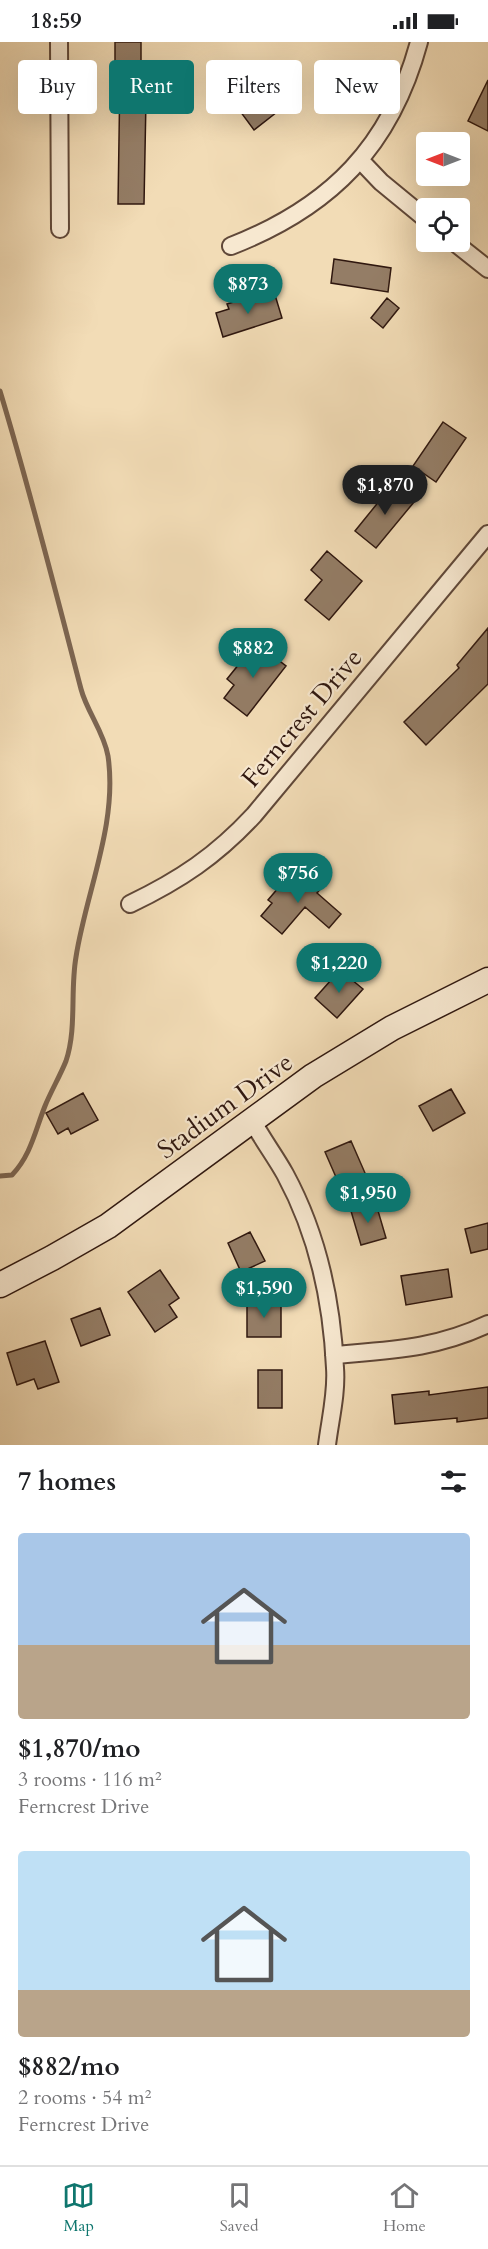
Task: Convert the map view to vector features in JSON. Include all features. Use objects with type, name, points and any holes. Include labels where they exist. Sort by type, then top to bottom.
[{"type":"street","points":[[59,42],[60,229]]},
{"type":"street","points":[[231,246],[293,217],[322,196],[361,161],[402,93],[419,42]]},
{"type":"street","points":[[361,161],[381,182],[416,211]]},
{"type":"street","points":[[467,252],[488,269]]},
{"type":"street","name":"Ferncrest Drive","points":[[130,904],[189,873],[232,839],[488,534]]},
{"type":"street","name":"Stadium Drive","points":[[0,1285],[108,1226],[313,1076],[392,1028],[488,980]]},
{"type":"street","points":[[252,1120],[285,1174],[315,1250],[330,1309],[335,1370],[327,1445]]},
{"type":"street","points":[[334,1354],[410,1349],[460,1337],[488,1324]]},
{"type":"building","points":[[115,42],[141,42],[141,60],[115,60]]},
{"type":"building","points":[[488,80],[488,131],[468,121]]},
{"type":"building","points":[[119,114],[146,114],[144,204],[118,204]]},
{"type":"building","points":[[242,114],[274,114],[254,130]]},
{"type":"building","points":[[334,259],[391,268],[388,292],[331,283]]},
{"type":"building","points":[[275,295],[282,318],[223,337],[216,313],[229,309],[227,304],[247,298],[249,303]]},
{"type":"building","points":[[387,298],[399,308],[383,328],[371,318]]},
{"type":"building","points":[[443,422],[466,438],[436,482],[413,466]]},
{"type":"building","points":[[393,484],[414,502],[376,548],[355,531]]},
{"type":"building","points":[[327,551],[362,581],[329,620],[305,600],[322,580],[311,570]]},
{"type":"building","points":[[488,628],[488,684],[426,745],[404,722],[459,668],[457,665]]},
{"type":"building","points":[[256,643],[286,666],[247,716],[224,698],[234,685],[227,679]]},
{"type":"building","points":[[300,870],[321,888],[317,893],[341,914],[329,928],[305,907],[282,934],[261,916],[272,903],[268,900],[285,880],[289,883]]},
{"type":"building","points":[[340,970],[363,989],[337,1018],[315,998]]},
{"type":"building","points":[[451,1089],[465,1113],[433,1131],[419,1106]]},
{"type":"building","points":[[83,1093],[98,1120],[71,1134],[68,1128],[58,1134],[46,1113]]},
{"type":"building","points":[[351,1141],[365,1173],[339,1184],[325,1152]]},
{"type":"building","points":[[376,1204],[386,1238],[361,1245],[351,1211]]},
{"type":"building","points":[[488,1223],[488,1249],[471,1253],[465,1229]]},
{"type":"building","points":[[250,1232],[265,1261],[241,1272],[228,1243]]},
{"type":"building","points":[[448,1269],[452,1297],[406,1305],[401,1276]]},
{"type":"building","points":[[160,1270],[179,1298],[169,1305],[177,1317],[155,1332],[128,1292]]},
{"type":"building","points":[[247,1301],[281,1301],[281,1337],[247,1337]]},
{"type":"building","points":[[100,1308],[110,1335],[81,1346],[71,1319]]},
{"type":"building","points":[[45,1341],[59,1382],[38,1389],[34,1379],[17,1385],[7,1353]]},
{"type":"building","points":[[258,1370],[282,1370],[282,1408],[258,1408]]},
{"type":"building","points":[[488,1387],[488,1418],[457,1422],[457,1418],[395,1424],[392,1395],[429,1391],[429,1395]]},
{"type":"waterway","points":[[0,391],[81,689],[106,747],[110,781],[109,807],[100,858],[76,957],[71,1036],[66,1061],[47,1100],[24,1159],[12,1175],[0,1176]]}]
